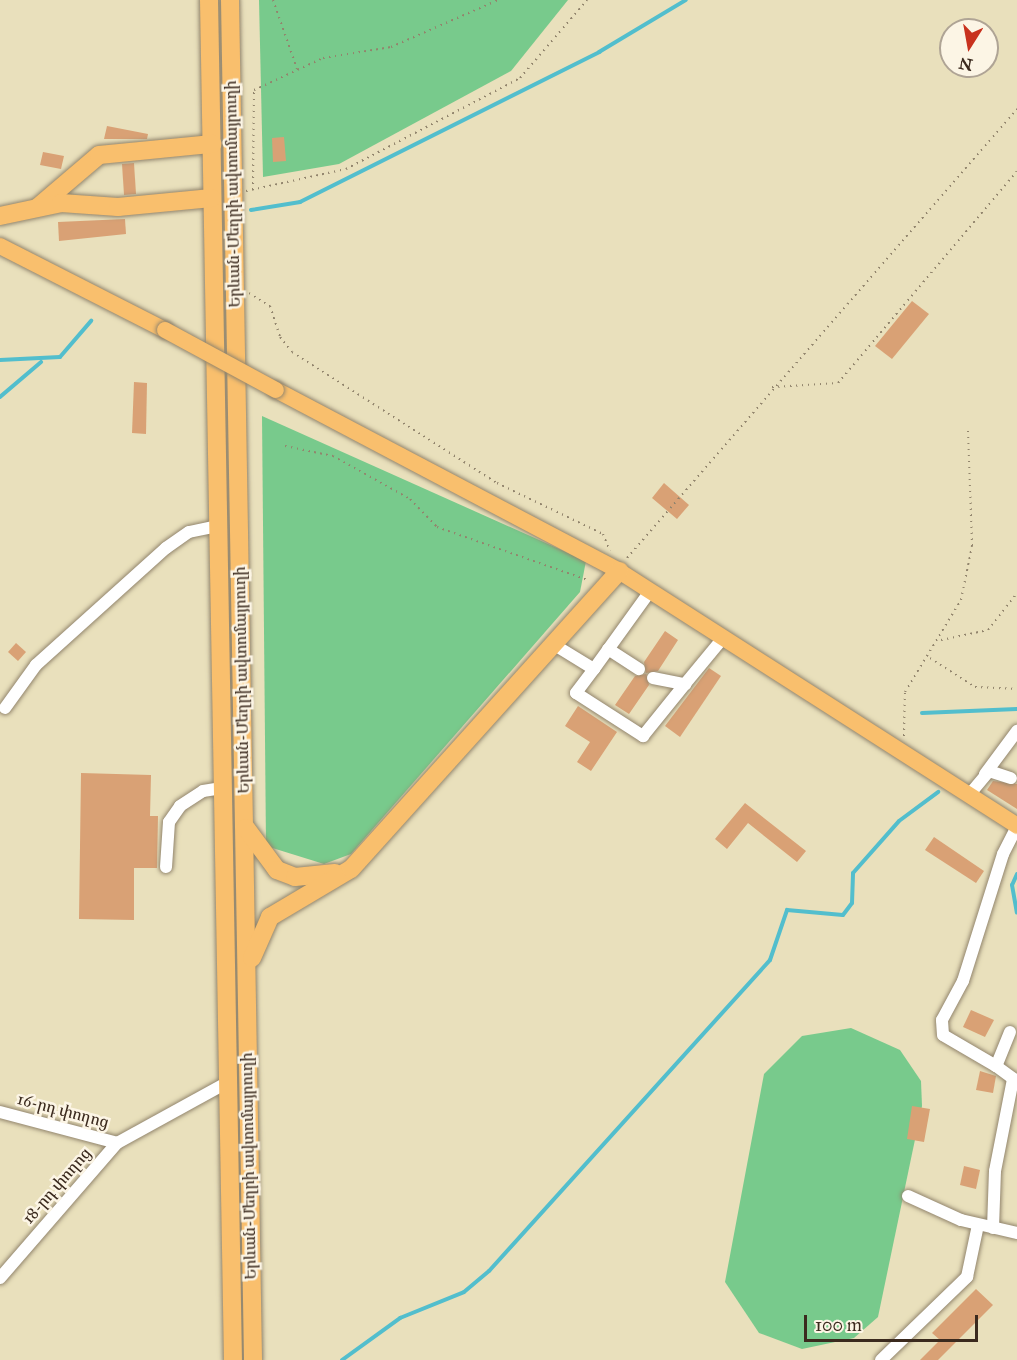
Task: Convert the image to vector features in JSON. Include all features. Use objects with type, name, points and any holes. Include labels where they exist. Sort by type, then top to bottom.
[{"type":"highway","name":"Երևան-Մեղրի ավտոմայրուղի","points":[[208,0],[233,1360]]},
{"type":"highway","name":"Երևան-Մեղրի ավտոմայրուղի","points":[[230,0],[253,1360]]},
{"type":"highway","points":[[38,207],[99,155],[212,144]]},
{"type":"highway","points":[[0,216],[38,207],[212,198]]},
{"type":"highway","points":[[246,980],[258,935],[270,917],[351,869],[619,571]]},
{"type":"highway","points":[[244,823],[258,851],[286,874],[306,878],[351,869]]},
{"type":"main road","points":[[0,246],[165,330],[619,571],[1017,827]]},
{"type":"street","points":[[5,708],[36,665],[166,548],[189,532],[218,526]]},
{"type":"street","points":[[651,590],[576,693],[642,736],[723,638]]},
{"type":"street","points":[[552,644],[594,669]]},
{"type":"street","points":[[608,649],[639,669]]},
{"type":"street","points":[[653,678],[685,684]]},
{"type":"street","points":[[969,795],[1017,731]]},
{"type":"street","points":[[985,774],[995,771],[1011,778]]},
{"type":"street","points":[[166,867],[169,822],[180,806],[203,790],[222,788]]},
{"type":"street","points":[[993,1227],[995,1171],[1015,1080],[996,1066],[943,1035],[942,1020],[963,981],[1003,854],[1017,827]]},
{"type":"street","points":[[996,1066],[1010,1032]]},
{"type":"street","points":[[117,1143],[228,1082]]},
{"type":"street","name":"16-րդ փողոց","points":[[0,1112],[117,1143]]},
{"type":"street","name":"18-րդ փողոց","points":[[0,1278],[117,1143]]},
{"type":"street","points":[[908,1196],[978,1225],[1017,1233]]},
{"type":"street","points":[[881,1360],[967,1277],[978,1225]]},
{"type":"path","points":[[273,0],[297,69]]},
{"type":"path","points":[[253,190],[254,90],[323,58],[391,46],[498,0]]},
{"type":"path","points":[[235,192],[346,169],[520,78],[587,0]]},
{"type":"path","points":[[235,289],[270,306],[280,338],[292,352],[497,483],[603,534],[611,552],[625,561],[772,387],[1017,109]]},
{"type":"path","points":[[772,387],[838,383],[908,294],[1017,171]]},
{"type":"path","points":[[896,749],[907,730],[905,692],[941,640],[961,600],[972,546],[968,431]]},
{"type":"path","points":[[285,446],[333,456],[410,499],[437,527],[603,588]]},
{"type":"path","points":[[941,640],[988,630],[1017,593]]},
{"type":"path","points":[[930,658],[975,687],[1017,689]]},
{"type":"green space","points":[[259,0],[568,0],[511,71],[339,164],[263,177]]},
{"type":"green space","points":[[262,416],[586,561],[580,592],[351,854],[324,864],[266,846]]},
{"type":"green space","points":[[851,1028],[900,1050],[921,1081],[922,1106],[878,1317],[854,1338],[802,1349],[759,1333],[725,1282],[764,1074],[802,1036]]},
{"type":"building","points":[[107,126],[148,134],[147,139],[104,139]]},
{"type":"building","points":[[284,137],[286,161],[273,162],[272,138]]},
{"type":"building","points":[[43,152],[64,156],[61,169],[40,165]]},
{"type":"building","points":[[134,163],[136,194],[124,195],[122,164]]},
{"type":"building","points":[[125,219],[126,234],[59,241],[58,222]]},
{"type":"building","points":[[912,301],[929,314],[892,359],[875,346]]},
{"type":"building","points":[[134,382],[147,383],[146,434],[132,433]]},
{"type":"building","points":[[664,483],[689,505],[677,519],[652,498]]},
{"type":"building","points":[[665,631],[678,640],[658,671],[646,673],[649,685],[629,714],[615,705],[635,676],[646,674],[644,662]]},
{"type":"building","points":[[16,643],[26,652],[18,661],[8,652]]},
{"type":"building","points":[[709,668],[721,676],[680,737],[665,726]]},
{"type":"building","points":[[578,706],[617,732],[591,771],[577,762],[590,742],[565,726]]},
{"type":"building","points":[[81,773],[151,775],[150,816],[158,816],[157,868],[134,868],[134,920],[79,919]]},
{"type":"building","points":[[993,781],[1017,784],[1017,809],[987,790]]},
{"type":"building","points":[[745,803],[806,851],[797,862],[748,823],[727,849],[715,839]]},
{"type":"building","points":[[934,837],[984,871],[976,883],[925,850]]},
{"type":"building","points":[[971,1010],[994,1020],[985,1037],[963,1027]]},
{"type":"building","points":[[980,1071],[996,1076],[993,1093],[976,1090]]},
{"type":"building","points":[[912,1106],[930,1109],[924,1142],[907,1139]]},
{"type":"building","points":[[964,1166],[980,1170],[976,1189],[960,1185]]},
{"type":"building","points":[[976,1289],[993,1305],[938,1360],[920,1360],[940,1340],[932,1333]]},
{"type":"waterway","points":[[251,210],[300,202],[599,52],[686,0]]},
{"type":"waterway","points":[[0,360],[60,357],[91,321]]},
{"type":"waterway","points":[[0,397],[41,362]]},
{"type":"waterway","points":[[922,713],[1017,709]]},
{"type":"waterway","points":[[342,1360],[400,1318],[464,1292],[489,1271],[770,960],[787,910],[843,915],[852,903],[853,873],[899,821],[938,792]]},
{"type":"waterway","points":[[1017,874],[1012,885],[1017,913]]}]
